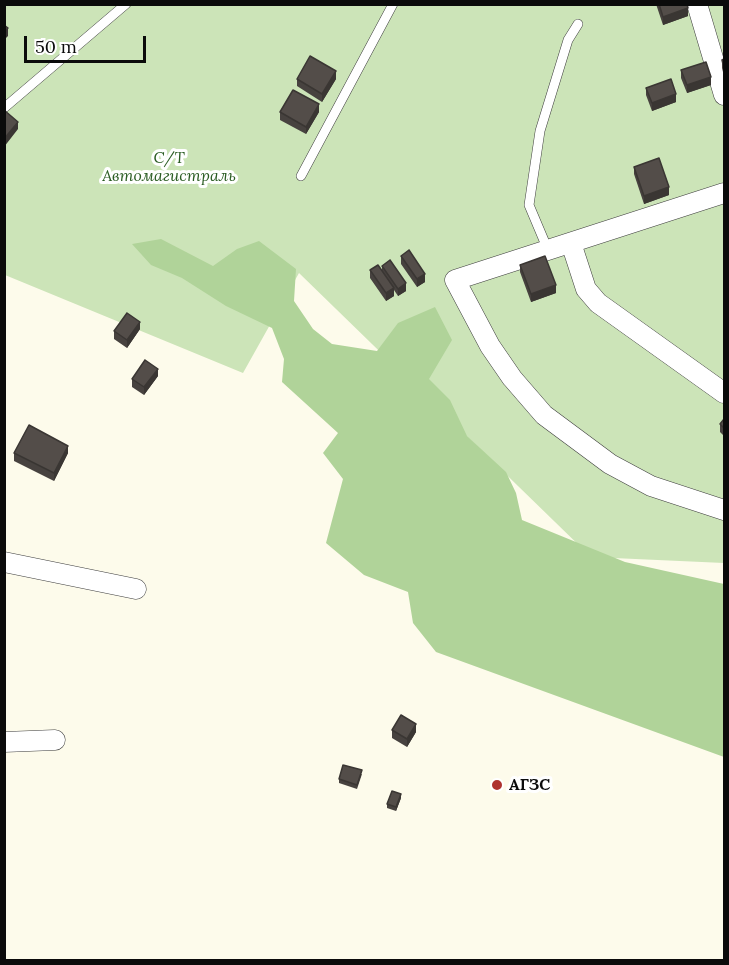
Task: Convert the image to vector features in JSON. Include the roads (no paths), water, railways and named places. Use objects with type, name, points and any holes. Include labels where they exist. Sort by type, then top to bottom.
[{"type":"street","points":[[697,4],[724,94]]},
{"type":"street","points":[[724,193],[455,280],[490,346],[512,378],[544,415],[610,464],[651,486],[724,510]]},
{"type":"street","points":[[571,243],[586,289],[598,303],[724,393]]},
{"type":"street","points":[[4,562],[136,589]]},
{"type":"street","points":[[4,742],[55,740]]},
{"type":"lane","points":[[4,108],[126,4]]},
{"type":"lane","points":[[301,176],[393,4]]},
{"type":"lane","points":[[548,250],[529,205],[540,130],[568,39],[578,24]]},
{"type":"place","name":"АГЗС","points":[[497,785]]},
{"type":"park label","name":"С/Т Автомагистраль","points":[[169,167]]}]
